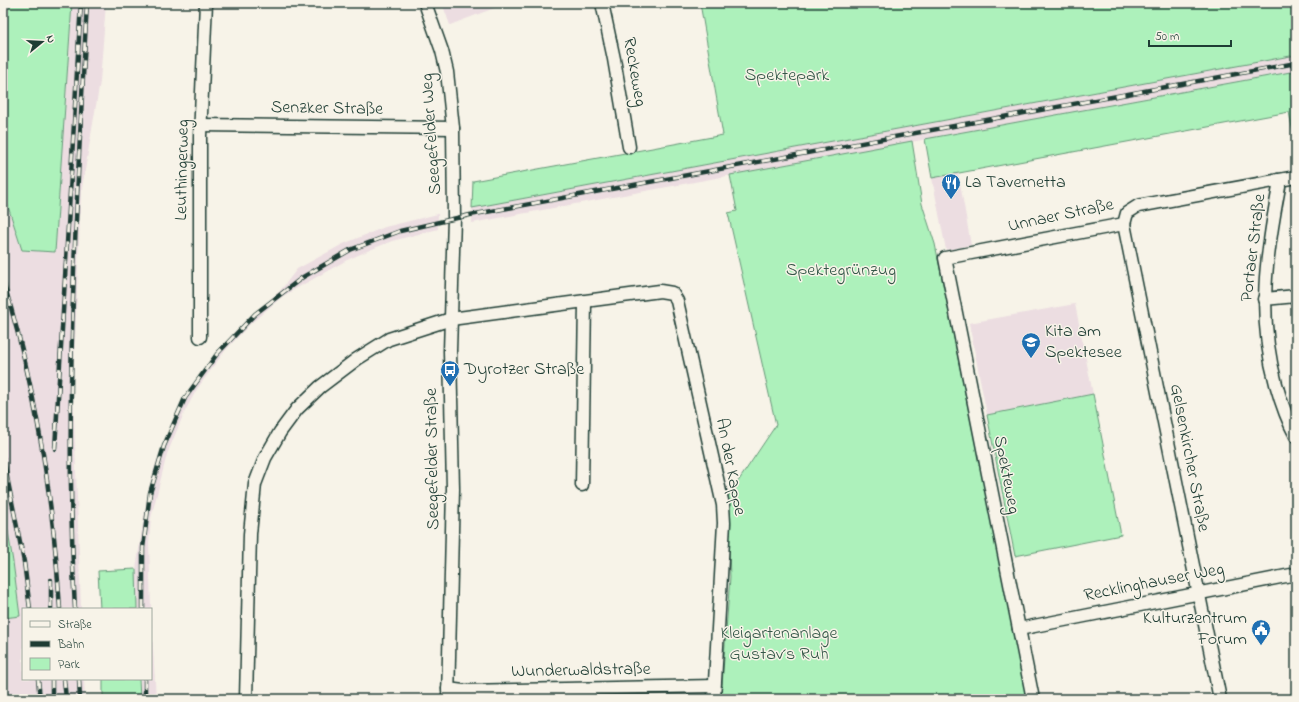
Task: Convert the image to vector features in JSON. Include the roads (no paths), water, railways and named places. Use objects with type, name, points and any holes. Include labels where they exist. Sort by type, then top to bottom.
[{"type":"street","name":"Leuthingerweg","points":[[200,338],[201,125],[206,3]]},
{"type":"street","name":"Seegefelder Weg","points":[[425,3],[438,37],[446,66],[453,128],[454,218]]},
{"type":"street","name":"Reckeweg","points":[[602,3],[614,59],[628,147]]},
{"type":"street","name":"Senzker Straße","points":[[201,125],[453,128]]},
{"type":"street","name":"Unnaer Straße","points":[[945,258],[1124,224],[1127,213],[1138,206],[1296,177]]},
{"type":"street","name":"Portaer Straße","points":[[1278,180],[1279,187],[1269,239],[1264,299],[1268,354],[1281,401],[1295,433]]},
{"type":"street","name":"Seegefelder Straße","points":[[448,694],[453,483],[450,380],[454,218]]},
{"type":"street","name":"Gelsenkircher Straße","points":[[1124,224],[1197,592],[1220,699]]},
{"type":"street","name":"Spekteweg","points":[[945,258],[1033,699]]},
{"type":"street","name":"An der Kappe","points":[[585,303],[660,291],[672,293],[677,301],[723,505],[723,547],[714,699]]},
{"type":"street","points":[[1264,299],[1296,296]]},
{"type":"street","points":[[246,699],[252,509],[255,484],[265,458],[280,432],[297,409],[320,387],[357,359],[389,339],[451,319],[585,303],[582,485]]},
{"type":"street","name":"Recklinghauser Weg","points":[[1019,629],[1197,592],[1296,574]]},
{"type":"street","name":"Wunderwaldstraße","points":[[448,694],[463,691],[714,686]]},
{"type":"railway","points":[[55,449],[81,3]]},
{"type":"railway","points":[[75,608],[72,533],[71,382],[75,230],[87,3]]},
{"type":"railway","points":[[143,608],[143,548],[150,493],[164,446],[185,398],[217,354],[255,314],[303,277],[350,250],[400,231],[470,215],[1296,63]]},
{"type":"railway","points":[[3,281],[15,321],[34,402],[48,484],[60,608]]},
{"type":"railway","points":[[3,457],[24,562],[30,608]]},
{"type":"railway","points":[[51,580],[51,608]]},
{"type":"railway","points":[[38,680],[40,699]]},
{"type":"railway","points":[[52,680],[52,699]]},
{"type":"railway","points":[[64,680],[66,699]]},
{"type":"railway","points":[[79,680],[80,699]]},
{"type":"railway","points":[[145,680],[145,699]]},
{"type":"place","name":"La Tavernetta","points":[[951,200]]},
{"type":"place","name":"Kita am Spektesee","points":[[1031,359]]},
{"type":"place","name":"Dyrotzer Straße","points":[[450,387]]},
{"type":"place","name":"Kulturzentrum Forum","points":[[1261,646]]},
{"type":"park label","name":"Spektepark","points":[[787,76]]},
{"type":"park label","name":"Spektegrünzug","points":[[841,271]]},
{"type":"park label","name":"Kleigartenanlage Gustav´s Ruh","points":[[779,644]]}]
